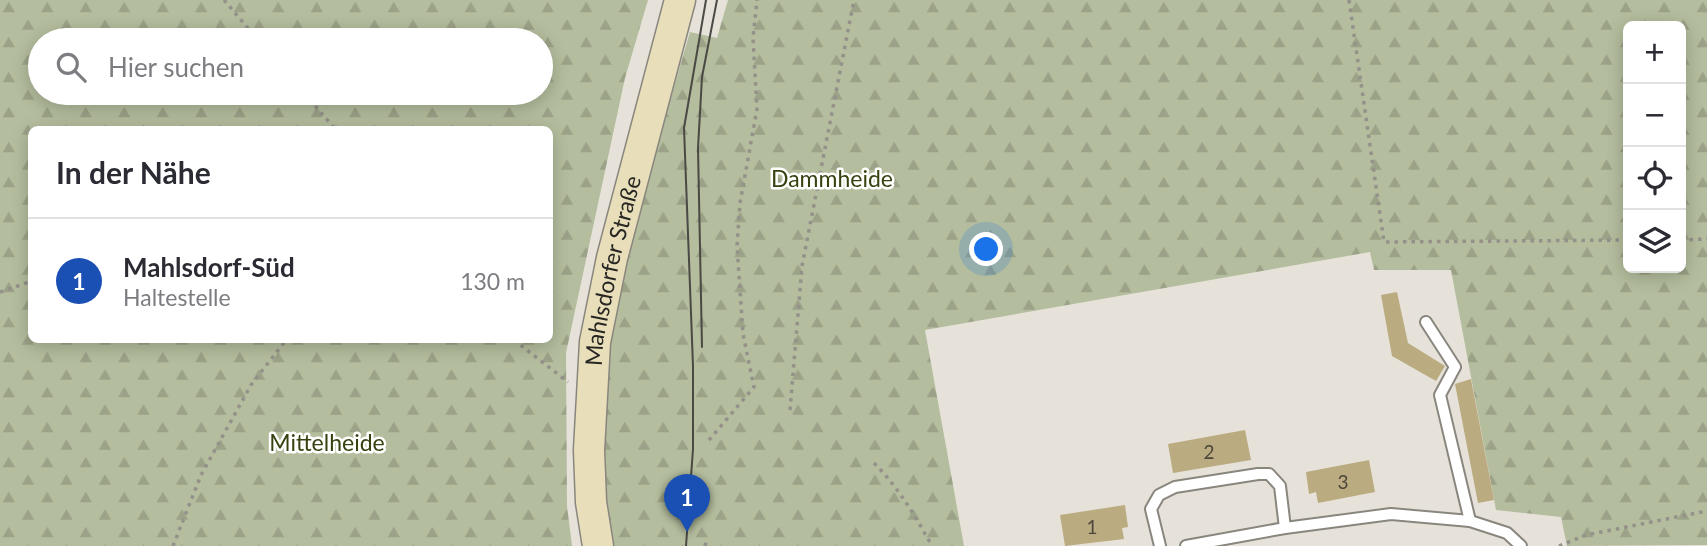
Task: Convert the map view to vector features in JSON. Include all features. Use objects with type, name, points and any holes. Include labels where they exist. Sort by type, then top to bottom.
[{"type":"main road","name":"Mahlsdorfer Straße","points":[[598,546],[591,502],[589,450],[595,342],[604,291],[680,0]]},
{"type":"lane","points":[[1426,322],[1455,367],[1440,395],[1470,522]]},
{"type":"lane","points":[[1160,546],[1151,509],[1158,495],[1175,487],[1258,474],[1269,474],[1280,486],[1285,528]]},
{"type":"lane","points":[[1186,546],[1285,528],[1391,514],[1470,522],[1507,533],[1521,546]]},
{"type":"path","points":[[224,0],[248,28]]},
{"type":"path","points":[[709,440],[754,387],[743,334],[737,246],[740,203],[757,109],[753,38],[757,0]]},
{"type":"path","points":[[790,410],[802,266],[854,0]]},
{"type":"path","points":[[1349,0],[1384,242],[1623,240]]},
{"type":"path","points":[[314,105],[333,126]]},
{"type":"path","points":[[1686,240],[1707,239]]},
{"type":"path","points":[[0,292],[28,282]]},
{"type":"path","points":[[173,546],[201,475],[244,396],[284,343]]},
{"type":"path","points":[[518,343],[590,397]]},
{"type":"path","points":[[874,463],[908,504],[932,546]]},
{"type":"path","points":[[1559,546],[1586,535],[1707,511]]},
{"type":"green space","name":"Mittelheide","points":[[0,0],[648,0],[625,78],[566,353],[567,506],[572,546],[0,546]]},
{"type":"green space","name":"Dammheide","points":[[728,0],[1707,0],[1707,545],[1567,546],[1561,517],[1496,510],[1451,270],[1374,270],[1370,252],[925,330],[964,546],[613,546],[602,499],[602,370],[612,299],[690,32],[717,38]]},
{"type":"building","points":[[1397,292],[1408,343],[1445,366],[1436,381],[1392,356],[1381,295]]},
{"type":"building","points":[[1471,379],[1494,500],[1478,503],[1455,384]]},
{"type":"building","points":[[1245,430],[1251,460],[1173,473],[1168,444]]},
{"type":"building","points":[[1369,460],[1375,492],[1318,503],[1316,492],[1309,494],[1306,472]]},
{"type":"building","points":[[1125,505],[1128,527],[1122,528],[1124,539],[1065,546],[1060,515]]},
{"type":"tram line","points":[[686,546],[693,449],[693,366],[684,128],[706,0]]},
{"type":"tram line","points":[[702,347],[698,148],[702,77],[717,0]]},
{"type":"place","name":"Mahlsdorf-Süd","points":[[687,532]]}]
